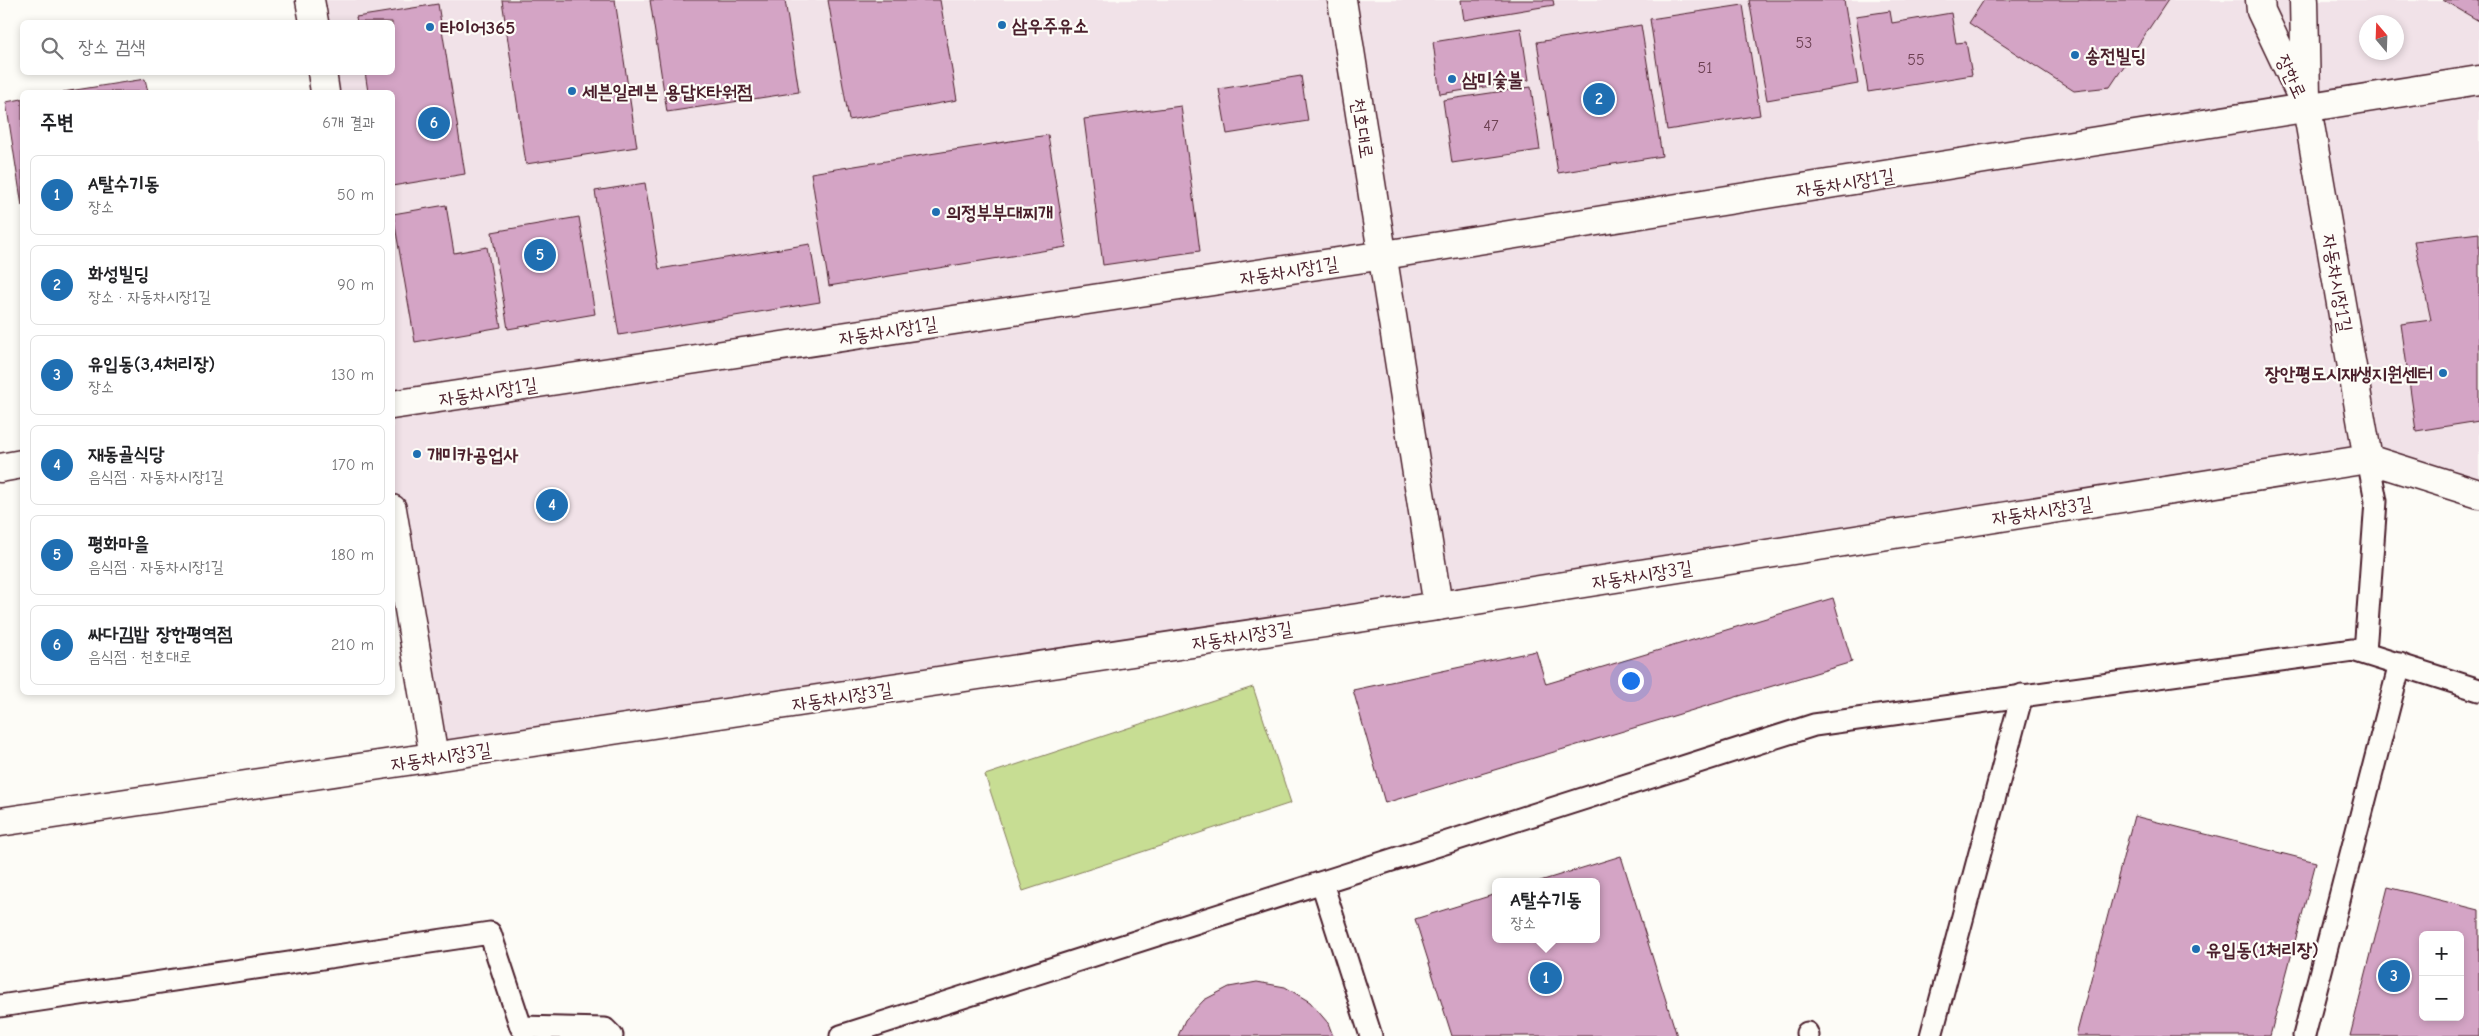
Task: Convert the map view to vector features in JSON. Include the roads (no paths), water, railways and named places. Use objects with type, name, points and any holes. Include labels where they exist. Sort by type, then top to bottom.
[{"type":"street","points":[[310,0],[314,20]]},
{"type":"street","name":"천호대로","points":[[1342,0],[1384,255]]},
{"type":"street","name":"장한로","points":[[2260,0],[2261,11],[2307,108]]},
{"type":"street","name":"장한로","points":[[2304,0],[2307,108]]},
{"type":"street","points":[[322,75],[325,90]]},
{"type":"street","name":"자동차시장1길","points":[[395,405],[1384,255],[2479,80]]},
{"type":"street","name":"자동차시장1길","points":[[2307,108],[2368,459]]},
{"type":"street","points":[[1384,255],[1438,606]]},
{"type":"street","name":"자동차시장3길","points":[[0,822],[1438,606],[2368,459],[2479,494]]},
{"type":"street","points":[[0,468],[20,464]]},
{"type":"street","points":[[395,527],[434,757]]},
{"type":"lane","points":[[2365,652],[2376,501],[2368,459]]},
{"type":"lane","points":[[841,1036],[878,1030],[1322,883],[1814,725],[2353,650],[2365,652],[2479,690]]},
{"type":"lane","points":[[2304,1036],[2400,664]]},
{"type":"lane","points":[[1931,1036],[2022,695]]},
{"type":"lane","points":[[1322,883],[1371,1036]]},
{"type":"lane","points":[[0,1006],[490,933],[521,1027],[605,1029],[612,1036]]},
{"type":"place","name":"삼우주유소","points":[[1002,25]]},
{"type":"place","name":"타이어365","points":[[430,27]]},
{"type":"place","name":"송전빌딩","points":[[2075,55]]},
{"type":"place","name":"삼미숯불","points":[[1452,79]]},
{"type":"place","name":"세븐일레븐 용답K타워점","points":[[572,91]]},
{"type":"place","name":"화성빌딩","points":[[1599,99]]},
{"type":"place","name":"싸다김밥 장한평역점","points":[[434,123]]},
{"type":"place","name":"의정부부대찌개","points":[[936,212]]},
{"type":"place","name":"평화마을","points":[[540,255]]},
{"type":"place","name":"장안평도시재생지원센터","points":[[2443,373]]},
{"type":"place","name":"개미카공업사","points":[[417,454]]},
{"type":"place","name":"재동골식당","points":[[552,505]]},
{"type":"place","name":"유입동(1처리장)","points":[[2196,949]]},
{"type":"place","name":"유입동(3,4처리장)","points":[[2394,976]]},
{"type":"place","name":"A탈수기동","points":[[1546,978]]}]
